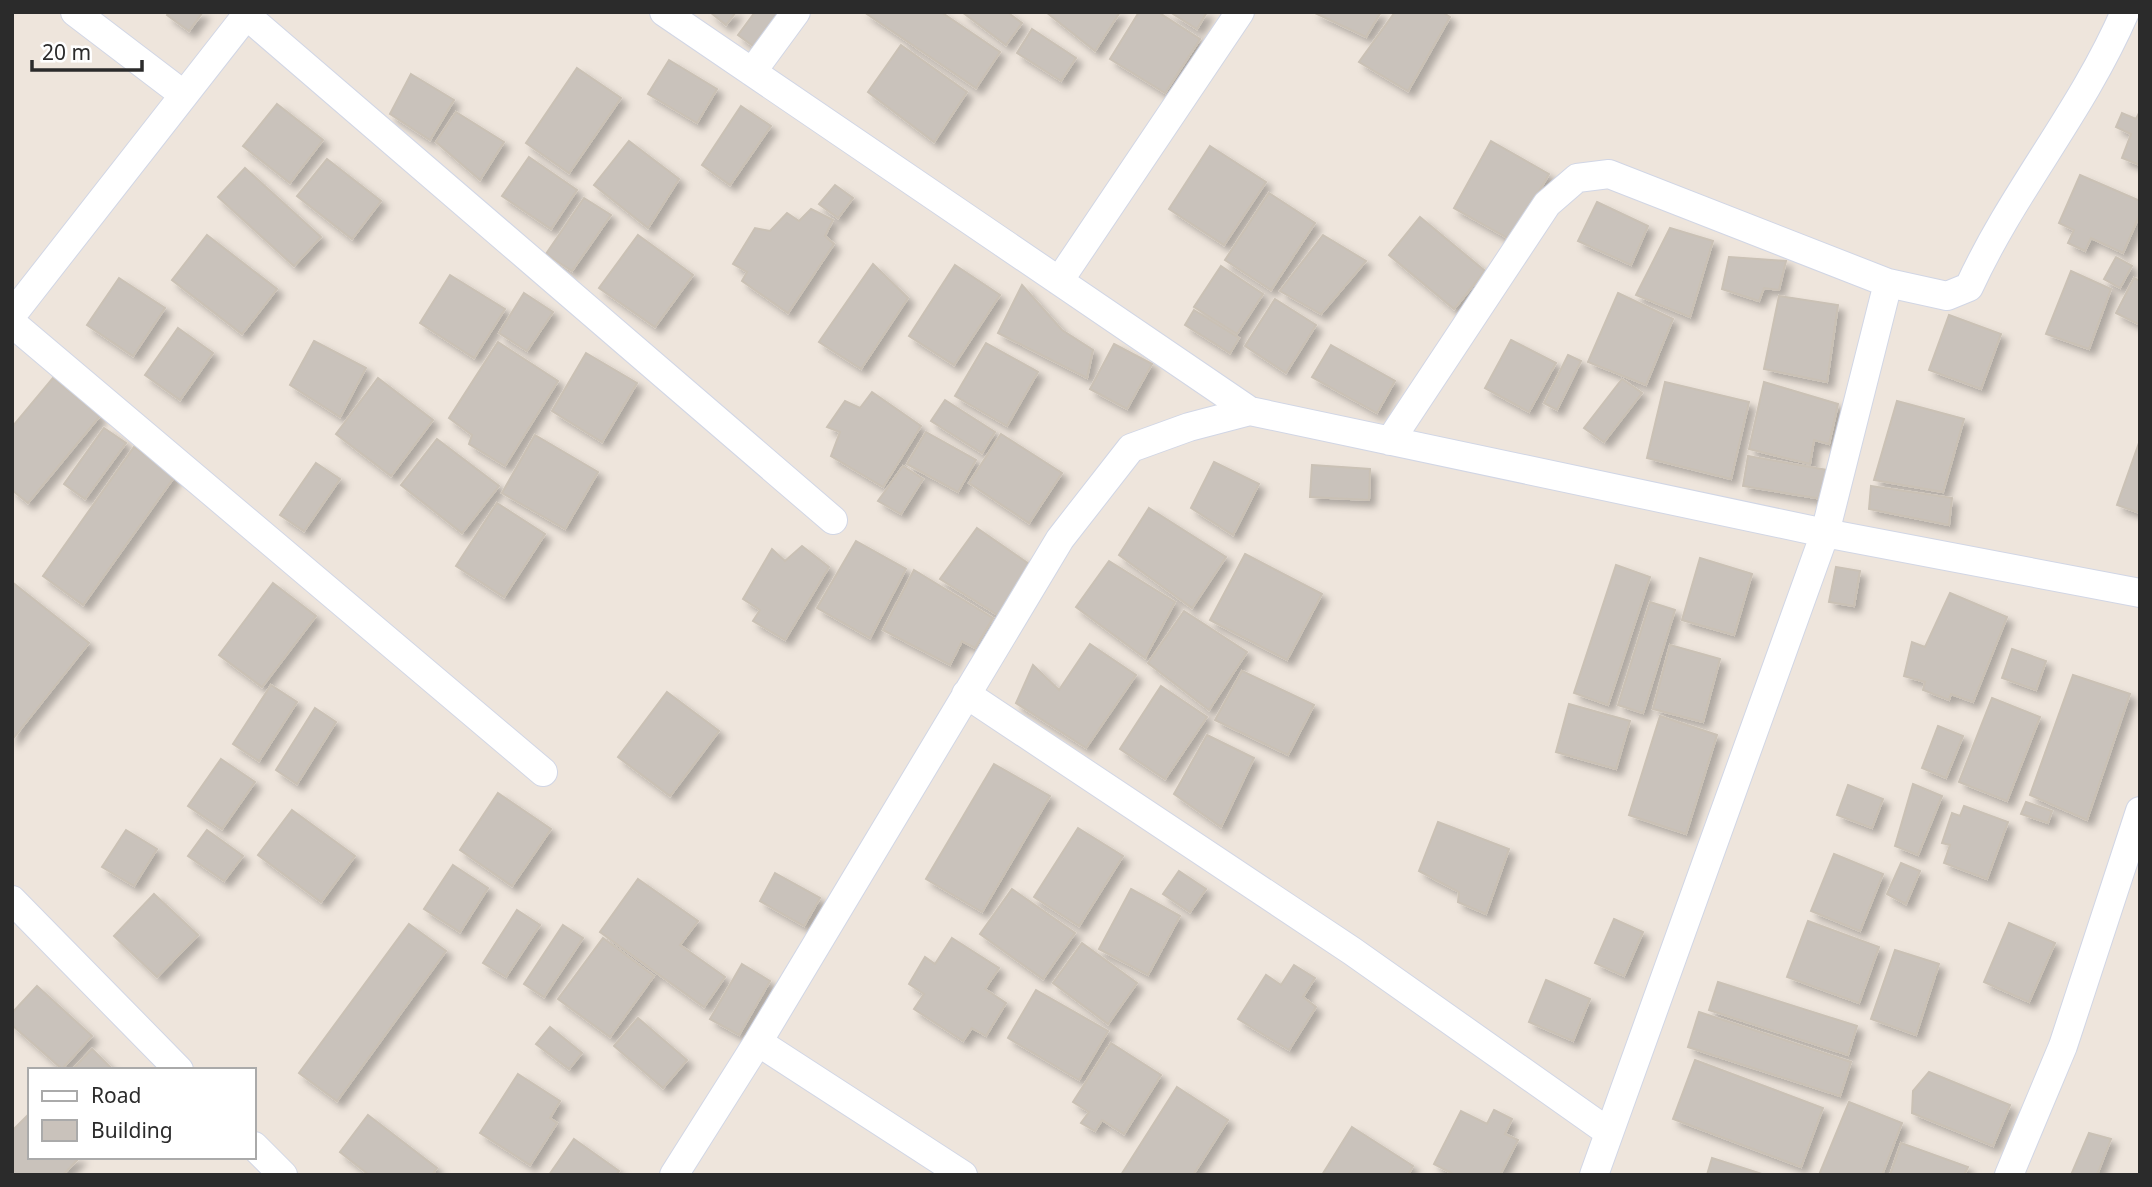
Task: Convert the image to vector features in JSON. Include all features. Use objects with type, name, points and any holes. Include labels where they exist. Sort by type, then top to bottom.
[{"type":"street","points":[[75,12],[184,95]]},
{"type":"street","points":[[664,12],[1250,411],[1825,533],[2140,593]]},
{"type":"street","points":[[752,72],[796,12]]},
{"type":"street","points":[[1059,281],[1240,12]]},
{"type":"street","points":[[1390,441],[1547,204],[1577,178],[1609,174],[1888,283],[1947,296],[1969,287],[1985,253],[2087,91],[2125,12]]},
{"type":"street","points":[[12,315],[248,14],[833,520]]},
{"type":"street","points":[[1594,1175],[1607,1131],[1825,533],[1888,283]]},
{"type":"street","points":[[12,323],[543,772]]},
{"type":"street","points":[[674,1175],[758,1042],[1060,539],[1131,448],[1189,427],[1250,411]]},
{"type":"street","points":[[966,694],[1352,951],[1607,1131]]},
{"type":"street","points":[[2010,1175],[2063,1046],[2140,811]]},
{"type":"street","points":[[12,900],[177,1068]]},
{"type":"street","points":[[758,1042],[963,1175]]},
{"type":"street","points":[[256,1148],[275,1172]]},
{"type":"building","points":[[169,12],[203,12],[189,31],[167,15]]},
{"type":"building","points":[[710,12],[736,12],[726,25]]},
{"type":"building","points":[[755,12],[782,12],[756,48],[738,35]]},
{"type":"building","points":[[864,12],[941,12],[1000,52],[976,88]]},
{"type":"building","points":[[962,12],[1007,12],[1022,23],[1006,45]]},
{"type":"building","points":[[1046,12],[1120,12],[1095,51]]},
{"type":"building","points":[[1139,12],[1158,12],[1200,39],[1165,93],[1110,59]]},
{"type":"building","points":[[1170,12],[1207,12],[1197,29]]},
{"type":"building","points":[[1313,12],[1381,12],[1366,37]]},
{"type":"building","points":[[1395,12],[1442,12],[1450,17],[1408,91],[1359,62]]},
{"type":"building","points":[[1032,29],[1076,58],[1061,81],[1017,53]]},
{"type":"building","points":[[901,45],[967,92],[934,142],[868,92]]},
{"type":"building","points":[[669,60],[717,89],[697,123],[648,94]]},
{"type":"building","points":[[577,68],[621,98],[569,173],[526,143]]},
{"type":"building","points":[[411,74],[454,100],[430,140],[390,114]]},
{"type":"building","points":[[277,104],[323,140],[290,183],[243,146]]},
{"type":"building","points":[[741,106],[771,126],[730,185],[702,165]]},
{"type":"building","points":[[2140,111],[2140,165],[2122,158],[2131,134],[2116,127],[2122,113],[2136,119]]},
{"type":"building","points":[[456,112],[504,142],[480,180],[436,142]]},
{"type":"building","points":[[629,141],[679,179],[648,228],[594,185]]},
{"type":"building","points":[[1491,141],[1549,174],[1511,240],[1454,208]]},
{"type":"building","points":[[1210,146],[1266,182],[1224,245],[1169,209]]},
{"type":"building","points":[[529,157],[577,190],[551,229],[502,196]]},
{"type":"building","points":[[327,159],[381,201],[352,239],[297,196]]},
{"type":"building","points":[[245,168],[321,237],[294,266],[218,197]]},
{"type":"building","points":[[2080,175],[2140,201],[2140,214],[2123,253],[2091,238],[2085,251],[2068,243],[2074,230],[2059,223]]},
{"type":"building","points":[[835,185],[853,198],[838,218],[819,204]]},
{"type":"building","points":[[1269,193],[1315,223],[1271,290],[1225,260]]},
{"type":"building","points":[[584,198],[611,215],[572,271],[546,254]]},
{"type":"building","points":[[1597,202],[1648,226],[1631,265],[1578,241]]},
{"type":"building","points":[[811,209],[833,220],[825,236],[834,244],[788,313],[742,281],[747,272],[733,264],[755,228],[770,231],[787,213],[799,221]]},
{"type":"building","points":[[1420,217],[1485,271],[1454,309],[1389,255]]},
{"type":"building","points":[[1670,228],[1713,241],[1690,317],[1636,295]]},
{"type":"building","points":[[207,235],[277,289],[242,334],[172,280]]},
{"type":"building","points":[[638,235],[693,275],[655,327],[599,288]]},
{"type":"building","points":[[1323,235],[1366,261],[1321,314],[1280,291]]},
{"type":"building","points":[[1729,257],[1786,261],[1779,290],[1764,288],[1759,301],[1722,289]]},
{"type":"building","points":[[2116,257],[2132,266],[2120,288],[2104,279]]},
{"type":"building","points":[[873,264],[908,298],[861,369],[819,342]]},
{"type":"building","points":[[955,265],[1000,295],[954,365],[909,336]]},
{"type":"building","points":[[1221,266],[1263,294],[1237,334],[1194,307]]},
{"type":"building","points":[[2071,271],[2111,289],[2089,349],[2046,334]]},
{"type":"building","points":[[450,275],[505,309],[474,358],[420,323]]},
{"type":"building","points":[[119,278],[165,308],[133,356],[87,325]]},
{"type":"building","points":[[2134,278],[2140,281],[2140,325],[2116,313]]},
{"type":"building","points":[[1022,285],[1062,330],[1093,350],[1087,378],[998,333]]},
{"type":"building","points":[[524,293],[553,312],[527,351],[499,333]]},
{"type":"building","points":[[1618,293],[1673,319],[1646,385],[1588,362]]},
{"type":"building","points":[[1779,296],[1838,305],[1827,382],[1764,369]]},
{"type":"building","points":[[1275,299],[1316,325],[1286,373],[1245,346]]},
{"type":"building","points":[[1194,310],[1239,338],[1230,353],[1185,325]]},
{"type":"building","points":[[1949,315],[2001,334],[1981,389],[1929,370]]},
{"type":"building","points":[[178,328],[213,353],[180,400],[145,375]]},
{"type":"building","points":[[1511,340],[1556,363],[1529,412],[1485,388]]},
{"type":"building","points":[[314,341],[366,368],[340,417],[290,385]]},
{"type":"building","points":[[498,342],[558,381],[505,466],[469,444],[472,435],[449,418]]},
{"type":"building","points":[[986,343],[1038,372],[1007,426],[955,396]]},
{"type":"building","points":[[1114,344],[1152,364],[1127,409],[1090,389]]},
{"type":"building","points":[[1331,345],[1395,381],[1377,413],[1312,377]]},
{"type":"building","points":[[586,353],[637,383],[602,442],[552,411]]},
{"type":"building","points":[[1568,355],[1581,361],[1557,410],[1544,403]]},
{"type":"building","points":[[53,378],[100,416],[28,503],[12,490],[12,427]]},
{"type":"building","points":[[378,378],[433,420],[391,476],[336,434]]},
{"type":"building","points":[[1622,379],[1642,393],[1604,442],[1584,428]]},
{"type":"building","points":[[1665,382],[1749,402],[1731,479],[1647,458]]},
{"type":"building","points":[[1764,382],[1838,404],[1829,444],[1814,440],[1810,464],[1749,449]]},
{"type":"building","points":[[872,392],[921,426],[883,487],[831,456],[840,432],[827,427],[845,401],[860,408]]},
{"type":"building","points":[[945,400],[995,432],[982,453],[931,421]]},
{"type":"building","points":[[1897,401],[1964,419],[1943,492],[1874,480]]},
{"type":"building","points":[[104,428],[126,443],[85,499],[64,484]]},
{"type":"building","points":[[926,432],[976,460],[958,492],[907,464]]},
{"type":"building","points":[[1001,434],[1062,473],[1029,523],[969,483]]},
{"type":"building","points":[[535,435],[598,472],[565,529],[502,493]]},
{"type":"building","points":[[437,439],[499,486],[462,533],[401,485]]},
{"type":"building","points":[[2140,440],[2140,513],[2117,505]]},
{"type":"building","points":[[134,447],[175,476],[83,605],[43,576]]},
{"type":"building","points":[[1748,456],[1833,471],[1828,500],[1743,486]]},
{"type":"building","points":[[1214,462],[1259,484],[1233,535],[1191,508]]},
{"type":"building","points":[[316,463],[340,479],[304,531],[280,515]]},
{"type":"building","points":[[1312,465],[1370,469],[1369,500],[1310,497]]},
{"type":"building","points":[[903,466],[923,479],[901,514],[878,501]]},
{"type":"building","points":[[1871,486],[1952,498],[1949,525],[1869,509]]},
{"type":"building","points":[[497,503],[545,534],[504,597],[456,566]]},
{"type":"building","points":[[1149,508],[1226,557],[1192,608],[1119,555]]},
{"type":"building","points":[[977,528],[1032,566],[1001,617],[940,579]]},
{"type":"building","points":[[856,541],[906,569],[870,638],[817,608]]},
{"type":"building","points":[[802,546],[829,567],[785,640],[753,621],[760,610],[743,599],[772,549],[785,561]]},
{"type":"building","points":[[1245,554],[1322,594],[1287,660],[1210,620]]},
{"type":"building","points":[[1700,558],[1752,574],[1734,635],[1682,620]]},
{"type":"building","points":[[1109,561],[1175,602],[1145,658],[1076,607]]},
{"type":"building","points":[[1616,565],[1650,577],[1608,705],[1574,693]]},
{"type":"building","points":[[1836,567],[1860,571],[1854,606],[1829,602]]},
{"type":"building","points":[[914,570],[993,618],[975,648],[962,641],[950,665],[883,630]]},
{"type":"building","points":[[12,582],[89,643],[12,740]]},
{"type":"building","points":[[273,583],[316,616],[262,687],[219,655]]},
{"type":"building","points":[[1950,593],[2007,617],[1973,702],[1951,694],[1949,700],[1923,690],[1925,682],[1904,676],[1912,642],[1925,647]]},
{"type":"building","points":[[1650,602],[1675,610],[1643,713],[1618,705]]},
{"type":"building","points":[[1184,611],[1247,652],[1209,710],[1148,663]]},
{"type":"building","points":[[1090,644],[1136,675],[1086,748],[1016,703],[1033,665],[1059,690]]},
{"type":"building","points":[[1670,645],[1720,659],[1703,722],[1653,709]]},
{"type":"building","points":[[2012,649],[2046,661],[2036,690],[2002,678]]},
{"type":"building","points":[[1242,671],[1314,705],[1288,755],[1215,720]]},
{"type":"building","points":[[2073,675],[2130,694],[2087,820],[2030,795]]},
{"type":"building","points":[[271,685],[297,702],[259,761],[233,744]]},
{"type":"building","points":[[1161,686],[1207,717],[1165,779],[1120,749]]},
{"type":"building","points":[[667,692],[719,731],[670,796],[618,757]]},
{"type":"building","points":[[1992,698],[2040,717],[2007,801],[1959,782]]},
{"type":"building","points":[[1569,704],[1630,721],[1616,769],[1556,752]]},
{"type":"building","points":[[315,708],[336,722],[297,784],[276,770]]},
{"type":"building","points":[[1660,716],[1717,735],[1686,834],[1629,815]]},
{"type":"building","points":[[1938,726],[1963,736],[1946,778],[1922,768]]},
{"type":"building","points":[[1207,735],[1254,758],[1221,827],[1174,794]]},
{"type":"building","points":[[221,759],[255,782],[222,829],[188,806]]},
{"type":"building","points":[[994,764],[1050,796],[982,912],[926,879]]},
{"type":"building","points":[[1913,784],[1942,796],[1918,855],[1895,846]]},
{"type":"building","points":[[1848,785],[1883,799],[1872,828],[1837,815]]},
{"type":"building","points":[[498,793],[551,829],[512,886],[460,850]]},
{"type":"building","points":[[2026,802],[2052,811],[2048,823],[2021,814]]},
{"type":"building","points":[[1964,806],[2008,822],[1987,879],[1944,863],[1950,845],[1942,843],[1952,813],[1960,816]]},
{"type":"building","points":[[292,810],[355,856],[321,902],[258,855]]},
{"type":"building","points":[[1438,822],[1509,849],[1486,914],[1458,902],[1459,892],[1419,871]]},
{"type":"building","points":[[1078,828],[1123,856],[1079,926],[1034,897]]},
{"type":"building","points":[[126,830],[157,849],[134,886],[102,867]]},
{"type":"building","points":[[207,830],[243,856],[224,881],[188,856]]},
{"type":"building","points":[[1834,854],[1883,874],[1860,931],[1811,911]]},
{"type":"building","points":[[1901,863],[1920,871],[1906,904],[1887,894]]},
{"type":"building","points":[[453,865],[488,888],[460,932],[424,909]]},
{"type":"building","points":[[1179,871],[1206,889],[1190,912],[1163,894]]},
{"type":"building","points":[[775,873],[820,898],[804,926],[760,901]]},
{"type":"building","points":[[638,879],[698,921],[680,945],[725,977],[704,1007],[600,932]]},
{"type":"building","points":[[1012,889],[1075,933],[1043,979],[980,934]]},
{"type":"building","points":[[1131,889],[1180,916],[1148,975],[1099,949]]},
{"type":"building","points":[[154,894],[198,935],[157,977],[114,936]]},
{"type":"building","points":[[517,910],[540,925],[506,977],[483,963]]},
{"type":"building","points":[[1614,919],[1643,932],[1624,976],[1595,963]]},
{"type":"building","points":[[1808,921],[1879,947],[1859,1003],[1787,977]]},
{"type":"building","points":[[2009,923],[2055,943],[2029,1002],[1984,982]]},
{"type":"building","points":[[409,924],[446,951],[337,1101],[299,1073]]},
{"type":"building","points":[[563,925],[583,938],[544,997],[524,984]]},
{"type":"building","points":[[603,938],[654,976],[610,1037],[558,999]]},
{"type":"building","points":[[952,938],[999,968],[985,989],[1006,1003],[986,1036],[972,1028],[963,1041],[914,1009],[924,994],[909,984],[925,957],[935,964]]},
{"type":"building","points":[[1082,943],[1137,983],[1108,1024],[1053,983]]},
{"type":"building","points":[[1895,950],[1939,964],[1916,1035],[1871,1019]]},
{"type":"building","points":[[742,964],[770,981],[739,1035],[710,1019]]},
{"type":"building","points":[[1294,965],[1315,978],[1303,997],[1316,1007],[1289,1050],[1238,1019],[1266,975],[1281,985]]},
{"type":"building","points":[[1546,980],[1590,999],[1573,1041],[1529,1022]]},
{"type":"building","points":[[1718,982],[1857,1026],[1848,1055],[1709,1010]]},
{"type":"building","points":[[37,986],[92,1036],[61,1068],[12,1025],[12,1013]]},
{"type":"building","points":[[1036,990],[1108,1031],[1079,1080],[1008,1038]]},
{"type":"building","points":[[1699,1012],[1851,1062],[1840,1096],[1688,1047]]},
{"type":"building","points":[[638,1018],[687,1060],[663,1088],[614,1046]]},
{"type":"building","points":[[550,1027],[582,1053],[569,1069],[536,1044]]},
{"type":"building","points":[[1111,1043],[1161,1075],[1124,1134],[1102,1120],[1095,1131],[1081,1123],[1089,1112],[1073,1102]]},
{"type":"building","points":[[92,1049],[111,1068],[74,1068]]},
{"type":"building","points":[[1695,1060],[1823,1108],[1801,1167],[1673,1119]]},
{"type":"building","points":[[1929,1072],[2010,1105],[1993,1146],[1912,1113],[1913,1091]]},
{"type":"building","points":[[518,1074],[560,1101],[550,1118],[557,1123],[530,1165],[480,1133]]},
{"type":"building","points":[[1177,1087],[1228,1120],[1193,1175],[1121,1175]]},
{"type":"building","points":[[1849,1102],[1902,1123],[1882,1175],[1819,1175]]},
{"type":"building","points":[[1494,1110],[1512,1119],[1505,1134],[1518,1140],[1500,1175],[1455,1175],[1434,1164],[1461,1111],[1487,1124]]},
{"type":"building","points":[[28,1115],[28,1159],[78,1159],[63,1175],[12,1175],[12,1131]]},
{"type":"building","points":[[368,1115],[437,1168],[432,1175],[369,1175],[340,1152]]},
{"type":"building","points":[[1352,1127],[1413,1166],[1408,1175],[1322,1175]]},
{"type":"building","points":[[2089,1133],[2111,1139],[2097,1175],[2071,1175]]},
{"type":"building","points":[[574,1139],[619,1171],[616,1175],[549,1175]]},
{"type":"building","points":[[1901,1143],[1968,1167],[1964,1175],[1890,1175]]},
{"type":"building","points":[[1712,1158],[1765,1175],[1707,1175]]}]
